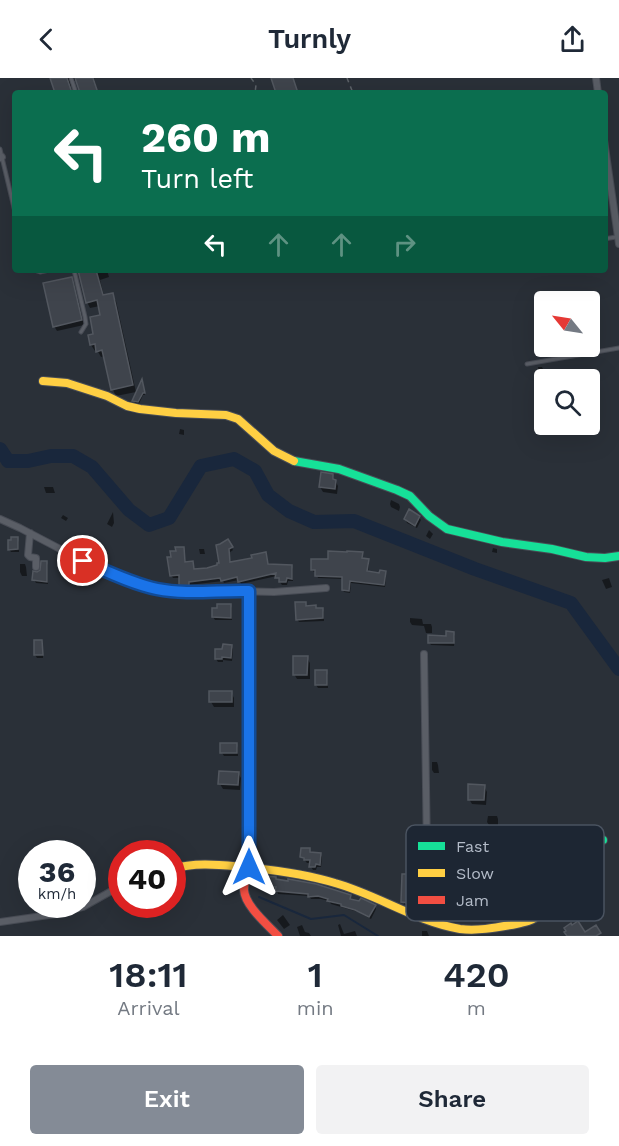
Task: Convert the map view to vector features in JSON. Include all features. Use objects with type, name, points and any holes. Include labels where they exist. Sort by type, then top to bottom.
[{"type":"street","points":[[608,187],[619,241]]},
{"type":"street","points":[[43,381],[68,383],[140,409],[226,415],[238,419],[274,451],[295,461],[339,469],[397,489],[410,496],[429,516],[447,529],[502,542],[552,549],[586,557],[619,556]]},
{"type":"street","points":[[0,519],[83,561],[142,585],[158,589],[196,592],[274,592],[326,588]]},
{"type":"street","points":[[30,533],[28,555],[36,558],[36,567]]},
{"type":"street","points":[[249,591],[249,867],[244,894],[248,902],[278,936]]},
{"type":"street","points":[[424,654],[427,825]]},
{"type":"street","points":[[186,867],[201,864],[249,867],[315,878],[343,885],[406,911]]},
{"type":"street","points":[[0,922],[56,914],[83,907],[108,893]]},
{"type":"street","points":[[432,921],[461,929],[481,930],[529,921]]},
{"type":"lane","points":[[1,155],[12,200]]},
{"type":"lane","points":[[75,273],[86,317],[86,324],[81,332]]},
{"type":"lane","points":[[527,364],[619,348]]},
{"type":"building","points":[[50,78],[67,78],[71,90],[54,90]]},
{"type":"building","points":[[75,78],[93,78],[97,90],[79,90]]},
{"type":"building","points":[[271,78],[293,78],[297,90],[275,90]]},
{"type":"building","points":[[79,273],[97,273],[103,295],[113,293],[133,385],[111,390],[102,350],[96,352],[95,344],[90,345],[88,335],[93,334],[90,317],[100,315],[97,300],[86,303]]},
{"type":"building","points":[[72,277],[82,320],[53,327],[43,283]]},
{"type":"building","points":[[142,379],[145,393],[138,402],[132,401]]},
{"type":"building","points":[[321,472],[333,474],[333,479],[336,480],[335,489],[319,487]]},
{"type":"building","points":[[409,509],[420,516],[415,526],[404,519]]},
{"type":"building","points":[[11,537],[18,537],[18,549],[8,550],[8,540],[11,540]]},
{"type":"building","points":[[228,539],[233,547],[229,549],[230,562],[252,558],[251,555],[266,552],[268,564],[292,565],[292,579],[287,578],[286,582],[279,582],[279,578],[275,578],[276,573],[238,582],[237,577],[221,581],[220,578],[189,582],[189,587],[179,586],[179,575],[170,576],[167,557],[171,557],[170,551],[176,551],[175,547],[184,547],[185,562],[193,561],[194,569],[207,568],[219,563],[216,545]]},
{"type":"building","points":[[328,551],[363,552],[362,558],[369,559],[367,571],[379,573],[380,570],[386,571],[384,585],[350,581],[349,591],[342,590],[342,577],[315,576],[315,570],[311,570],[311,559],[328,559]]},
{"type":"building","points":[[41,561],[47,561],[47,582],[32,580],[33,571],[40,570]]},
{"type":"building","points":[[295,602],[306,602],[306,606],[316,605],[316,608],[323,608],[323,618],[296,620]]},
{"type":"building","points":[[217,604],[231,604],[231,618],[212,617],[212,608],[217,608]]},
{"type":"building","points":[[446,631],[454,632],[454,643],[428,643],[428,635],[446,636]]},
{"type":"building","points":[[34,640],[42,640],[43,655],[34,655]]},
{"type":"building","points":[[223,644],[232,645],[231,658],[215,659],[215,649],[222,649]]},
{"type":"building","points":[[293,656],[308,656],[307,675],[293,675]]},
{"type":"building","points":[[315,670],[327,670],[327,685],[315,685]]},
{"type":"building","points":[[209,691],[232,691],[232,702],[209,702]]},
{"type":"building","points":[[220,743],[237,743],[237,753],[220,753]]},
{"type":"building","points":[[219,771],[239,772],[238,785],[218,784]]},
{"type":"building","points":[[468,784],[485,785],[484,800],[468,800]]},
{"type":"building","points":[[301,848],[310,848],[310,852],[321,853],[320,865],[309,867],[310,860],[300,857]]},
{"type":"building","points":[[402,874],[406,874],[406,903],[401,902]]},
{"type":"building","points":[[254,875],[316,884],[351,895],[350,899],[359,901],[361,898],[376,905],[369,917],[318,896],[308,897],[308,894],[275,891],[276,887],[269,887],[269,882],[252,882]]},
{"type":"building","points":[[578,921],[585,932],[596,925],[601,933],[596,936],[567,936],[564,928]]},
{"type":"waterway","points":[[0,449],[8,461],[73,456],[92,467],[129,510],[149,525],[169,518],[201,466],[234,459],[255,471],[268,495],[289,511],[314,522],[354,521],[475,569],[571,603],[619,669]]},
{"type":"waterway","points":[[259,897],[311,919],[344,915],[378,936]]},
{"type":"traffic: fast","points":[[294,461],[339,469],[397,490],[410,496],[429,516],[447,529],[502,542],[552,549],[586,557],[619,556]]},
{"type":"traffic: slow","points":[[43,381],[67,383],[140,409],[226,415],[238,419],[274,451],[294,461]]},
{"type":"traffic: slow","points":[[186,866],[217,865],[302,875],[351,888],[406,912]]},
{"type":"traffic: slow","points":[[428,921],[466,930],[486,929],[529,921]]},
{"type":"traffic: jam","points":[[249,591],[249,867],[244,890],[253,909],[278,936]]},
{"type":"route","points":[[83,561],[142,585],[158,589],[196,592],[249,591],[249,867]]}]
